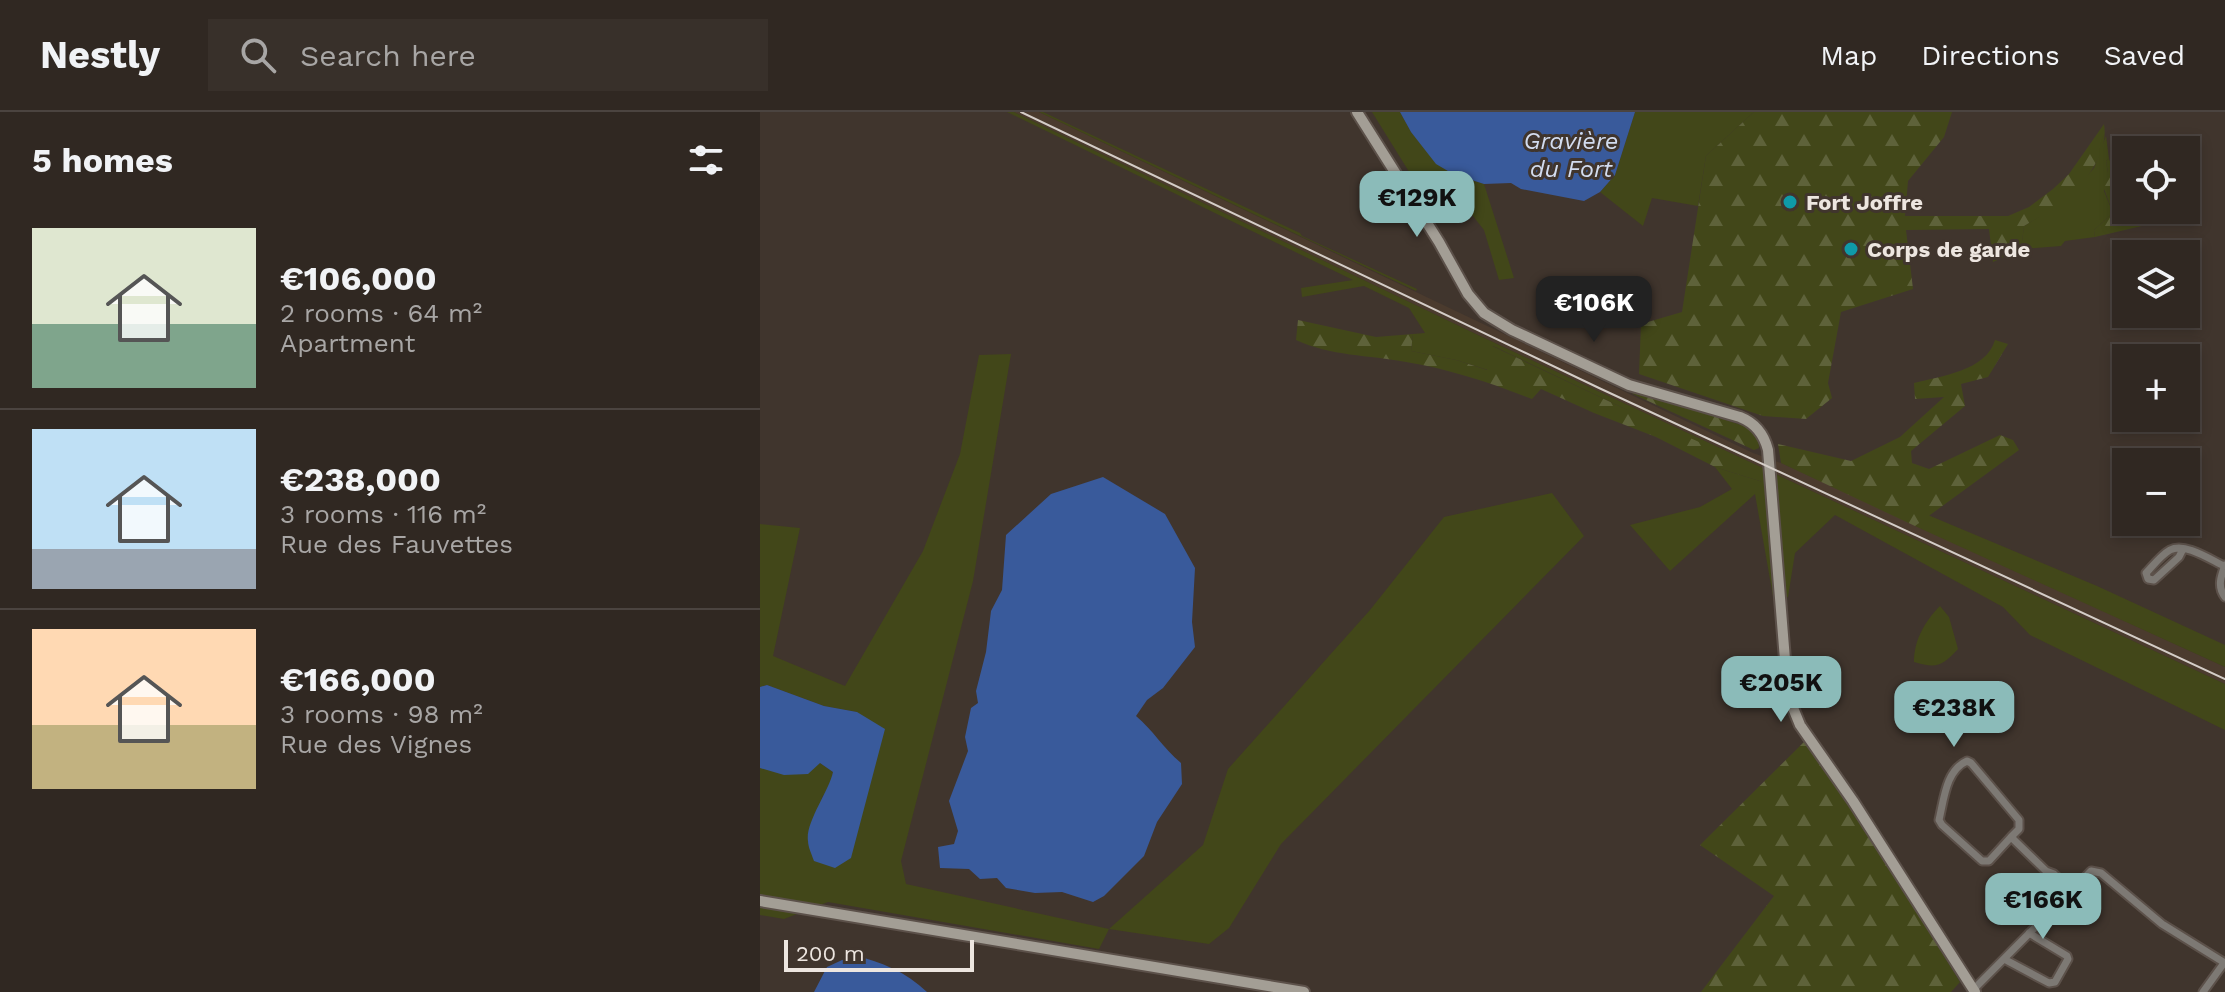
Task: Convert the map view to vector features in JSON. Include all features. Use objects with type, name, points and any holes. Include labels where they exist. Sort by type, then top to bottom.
[{"type":"main road","points":[[1357,112],[1439,242],[1472,301],[1490,318],[1629,385],[1745,419],[1762,435],[1768,450],[1786,672],[1794,710],[1804,732],[1836,776],[1974,991]]},
{"type":"main road","points":[[760,899],[874,914],[971,935],[1304,992]]},
{"type":"street","points":[[2183,549],[2179,557],[2154,580],[2148,579],[2146,573],[2168,551],[2183,549],[2225,566],[2220,582],[2225,597]]},
{"type":"street","points":[[1963,762],[1971,763],[2019,820],[2019,829],[2011,837],[1989,861],[1982,861],[1942,825],[1939,820],[1952,772],[1963,762]]},
{"type":"street","points":[[2011,837],[2071,890]]},
{"type":"street","points":[[1974,991],[2091,871],[2101,873],[2162,924],[2224,963],[2203,992]]},
{"type":"street","points":[[2004,959],[2049,983],[2055,982],[2067,956],[2029,933]]},
{"type":"shaded area","points":[[1014,112],[1039,112],[1753,453],[1781,463],[2225,667],[2225,684],[1478,335]]},
{"type":"green space","points":[[1007,112],[1014,112],[1478,335],[2225,684],[2225,730],[2030,635],[2003,607],[1835,515],[1795,553],[1788,597],[1774,602],[1755,494],[1670,571],[1630,525],[1700,507],[1732,489],[1715,467],[1763,482],[1623,408],[1493,346],[1488,370],[1411,351],[1413,334],[1425,333],[1409,308],[1364,286],[1302,297],[1301,288],[1353,280]]},
{"type":"green space","points":[[1039,112],[1043,112],[1417,289],[1416,291]]},
{"type":"green space","points":[[1372,112],[1400,112],[1411,132],[1453,174],[1484,184],[1514,278],[1499,280],[1484,230],[1458,197],[1421,191]]},
{"type":"green space","points":[[1635,112],[1754,112],[1706,156],[1698,206],[1652,198],[1643,226],[1600,192],[1615,175]]},
{"type":"green space","points":[[1754,112],[1952,112],[1944,137],[1908,181],[1905,216],[2008,216],[2029,207],[2069,174],[2104,124],[2105,135],[2100,155],[2082,184],[2062,203],[2024,226],[2021,249],[1993,262],[1989,229],[1906,230],[1913,289],[1841,312],[1828,383],[1832,398],[1806,419],[1763,416],[1639,374],[1641,324],[1682,312],[1706,156]]},
{"type":"green space","points":[[2106,136],[2109,159],[2106,161],[2108,172],[2104,191],[2112,214],[2094,230],[2095,237],[2065,241],[2061,246],[2021,249],[2024,226],[2065,200],[2094,168]]},
{"type":"green space","points":[[2109,159],[2112,166],[2112,210],[2100,178],[2108,172],[2106,161]]},
{"type":"green space","points":[[2112,214],[2112,224],[2146,225],[2095,237],[2094,230]]},
{"type":"green space","points":[[1298,320],[1376,337],[1413,334],[1411,351],[1487,370],[1492,346],[1764,471],[1766,478],[1763,482],[1715,467],[1656,437],[1541,389],[1532,399],[1438,368],[1309,345],[1296,340]]},
{"type":"green space","points":[[1995,340],[2008,344],[1988,377],[1961,384],[1965,406],[1911,451],[1912,463],[1929,469],[2000,435],[2013,440],[2019,450],[1915,526],[1781,463],[1778,444],[1851,461],[1900,437],[1944,397],[1915,399],[1914,383],[1973,365],[1990,350]]},
{"type":"green space","points":[[1011,354],[973,581],[901,861],[906,884],[1109,929],[1099,949],[828,902],[784,919],[760,915],[760,768],[820,763],[833,772],[829,789],[822,797],[814,860],[857,712],[824,706],[767,685],[760,687],[760,524],[800,528],[773,656],[845,686],[923,551],[960,454],[979,355]]},
{"type":"green space","points":[[1631,390],[1744,426],[1755,435],[1759,448],[1754,450],[1633,394]]},
{"type":"green space","points":[[1552,493],[1584,536],[1281,844],[1229,928],[1209,944],[1109,929],[1203,845],[1228,769],[1370,610],[1444,517]]},
{"type":"green space","points":[[1928,515],[2097,586],[2225,645],[2225,667],[1915,526]]},
{"type":"green space","points":[[1940,606],[1949,617],[1958,649],[1939,664],[1914,662],[1921,631]]},
{"type":"green space","points":[[1805,741],[1848,801],[1960,982],[1951,992],[1701,992],[1774,896],[1700,845]]},
{"type":"water","name":"Gravière du Fort","points":[[1400,112],[1635,112],[1615,175],[1600,192],[1584,201],[1521,189],[1511,183],[1484,184],[1453,174],[1436,164]]},
{"type":"water","points":[[1103,477],[1165,514],[1195,568],[1192,622],[1195,647],[1136,716],[1181,763],[1182,784],[1157,822],[1144,856],[1104,896],[1093,902],[1062,892],[1035,893],[1006,888],[997,878],[980,879],[969,869],[940,868],[938,847],[954,844],[958,831],[949,801],[968,751],[965,737],[971,708],[978,703],[976,691],[986,652],[991,611],[1002,590],[1006,535],[1051,494]]},
{"type":"water","points":[[767,685],[824,706],[857,712],[885,729],[851,858],[835,868],[814,861],[808,841],[810,825],[833,772],[820,763],[808,774],[784,775],[760,768],[760,687]]},
{"type":"water","points":[[853,955],[893,969],[927,992],[814,992],[827,967]]},
{"type":"railway","points":[[1021,112],[1599,388],[2225,679]]},
{"type":"place","name":"Fort Joffre","points":[[1790,202]]},
{"type":"place","name":"Corps de garde","points":[[1851,249]]}]
